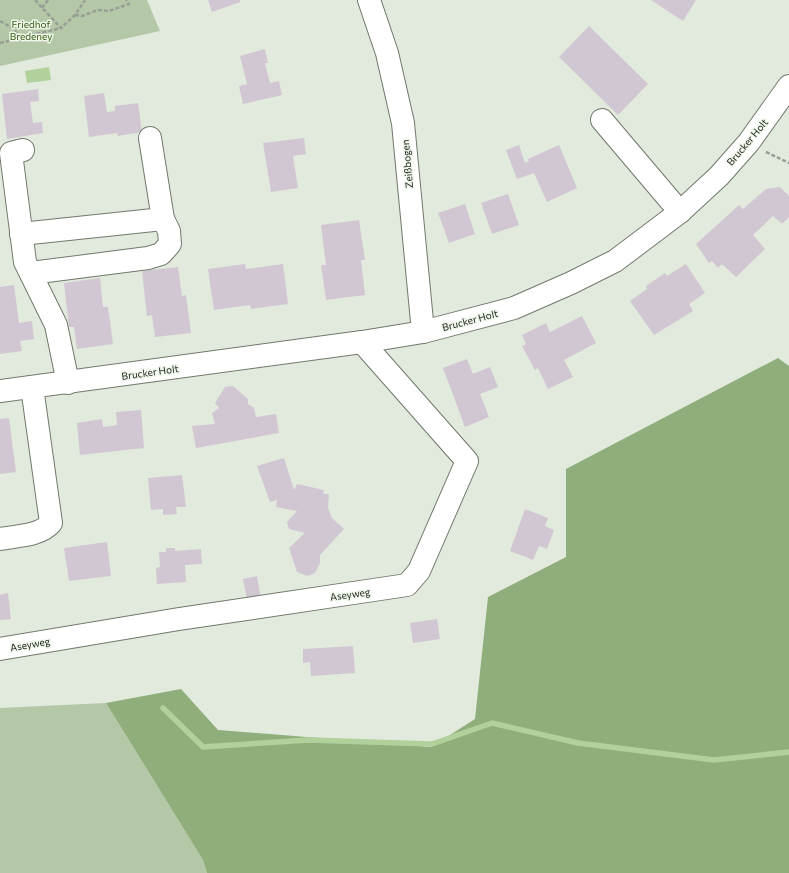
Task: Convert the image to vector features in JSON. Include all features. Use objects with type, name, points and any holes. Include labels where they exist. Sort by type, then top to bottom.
[{"type":"street","name":"Zeißbogen","points":[[369,0],[387,53],[403,124],[423,332]]},
{"type":"street","name":"Brucker Holt","points":[[0,391],[362,342],[423,332],[514,308],[571,284],[615,261],[680,212],[719,176],[749,142],[770,115],[789,86]]},
{"type":"street","points":[[602,120],[680,212]]},
{"type":"street","points":[[31,273],[148,258],[162,254],[170,244],[169,231],[163,219],[150,138]]},
{"type":"street","points":[[23,150],[11,153],[25,262],[56,325],[68,383]]},
{"type":"street","points":[[21,234],[163,219]]},
{"type":"street","name":"Aseyweg","points":[[0,649],[179,619],[407,585],[419,571],[467,461],[362,342]]},
{"type":"street","points":[[0,539],[40,532],[51,523],[32,387]]},
{"type":"path","points":[[36,0],[61,28]]},
{"type":"path","points":[[42,8],[48,0]]},
{"type":"path","points":[[0,43],[61,28],[75,14],[85,0]]},
{"type":"path","points":[[75,14],[82,16],[98,10],[109,11],[129,4],[126,0]]},
{"type":"path","points":[[0,20],[14,29],[19,38]]},
{"type":"path","points":[[749,142],[789,163]]},
{"type":"green space","name":"Friedhof Bredeney","points":[[0,0],[147,0],[160,31],[0,66]]},
{"type":"green space","points":[[106,703],[203,860],[207,873],[0,873],[0,708]]},
{"type":"shaded area","points":[[49,67],[51,80],[27,83],[25,71]]},
{"type":"shaded area","points":[[778,358],[789,366],[789,873],[207,873],[203,860],[106,703],[181,689],[218,730],[431,747],[475,719],[488,597],[566,557],[566,469]]},
{"type":"building","points":[[208,0],[240,0],[240,2],[212,12]]},
{"type":"building","points":[[651,0],[696,0],[683,21]]},
{"type":"building","points":[[589,26],[648,84],[618,115],[559,57]]},
{"type":"building","points":[[265,49],[268,63],[265,63],[270,83],[279,81],[282,95],[243,104],[239,86],[247,84],[240,56]]},
{"type":"building","points":[[38,89],[39,101],[30,102],[33,123],[42,122],[43,133],[7,139],[2,94]]},
{"type":"building","points":[[104,93],[107,112],[115,111],[115,106],[138,103],[142,132],[118,136],[117,133],[89,137],[84,96]]},
{"type":"building","points":[[304,138],[306,154],[293,156],[298,188],[271,192],[263,143]]},
{"type":"building","points":[[519,145],[525,163],[529,161],[528,159],[559,145],[577,188],[547,202],[534,173],[517,179],[506,150]]},
{"type":"building","points":[[780,187],[789,196],[789,217],[782,224],[773,216],[753,235],[765,249],[736,277],[722,264],[718,268],[712,261],[709,263],[696,244],[739,205],[743,209],[766,189]]},
{"type":"building","points":[[508,194],[519,225],[492,234],[481,203]]},
{"type":"building","points":[[465,204],[475,234],[449,243],[438,213]]},
{"type":"building","points":[[359,220],[365,260],[361,260],[365,295],[326,300],[321,265],[326,265],[321,225]]},
{"type":"building","points":[[245,264],[246,269],[283,264],[288,304],[251,309],[250,305],[214,310],[208,269]]},
{"type":"building","points":[[686,264],[705,293],[689,304],[693,311],[654,335],[630,301],[647,289],[646,286],[665,273],[667,276]]},
{"type":"building","points":[[178,267],[182,296],[186,295],[191,333],[155,337],[152,315],[147,316],[142,271]]},
{"type":"building","points":[[100,278],[103,307],[108,307],[113,344],[77,349],[74,327],[69,327],[64,283]]},
{"type":"building","points":[[14,285],[19,323],[32,321],[34,339],[20,341],[22,351],[0,354],[0,287]]},
{"type":"building","points":[[582,316],[596,343],[564,360],[573,377],[548,389],[538,368],[535,370],[522,346],[526,344],[522,335],[546,323],[550,332]]},
{"type":"building","points":[[467,359],[473,374],[490,367],[498,387],[480,394],[489,417],[465,427],[443,368]]},
{"type":"building","points":[[233,386],[248,399],[248,404],[254,408],[256,417],[276,414],[279,433],[196,448],[192,426],[215,424],[212,413],[219,408],[215,403],[225,387]]},
{"type":"building","points":[[141,410],[144,448],[80,455],[77,423],[102,419],[103,427],[117,425],[116,412]]},
{"type":"building","points":[[9,418],[16,472],[0,474],[0,419]]},
{"type":"building","points":[[284,458],[294,490],[297,484],[324,490],[323,494],[329,494],[328,508],[332,518],[344,529],[320,555],[320,563],[315,573],[307,576],[297,572],[289,548],[305,533],[289,529],[287,522],[297,511],[276,507],[277,500],[270,502],[257,466]]},
{"type":"building","points":[[182,475],[186,507],[176,507],[177,514],[163,515],[163,509],[151,510],[148,478]]},
{"type":"building","points":[[525,509],[548,518],[545,526],[554,530],[547,549],[539,546],[533,560],[510,551]]},
{"type":"building","points":[[107,542],[111,576],[69,581],[64,548]]},
{"type":"building","points":[[166,548],[175,548],[175,551],[201,549],[202,564],[185,565],[186,582],[157,584],[156,568],[160,567],[159,552],[166,552]]},
{"type":"building","points":[[257,576],[261,599],[247,601],[243,579]]},
{"type":"building","points":[[8,593],[11,619],[0,620],[0,595]]},
{"type":"building","points":[[437,619],[440,639],[413,643],[410,623]]},
{"type":"building","points":[[353,646],[355,673],[311,676],[310,662],[303,663],[303,649]]},
{"type":"waterway","points":[[163,708],[203,747],[308,740],[432,744],[492,723],[578,743],[714,760],[789,752]]}]
